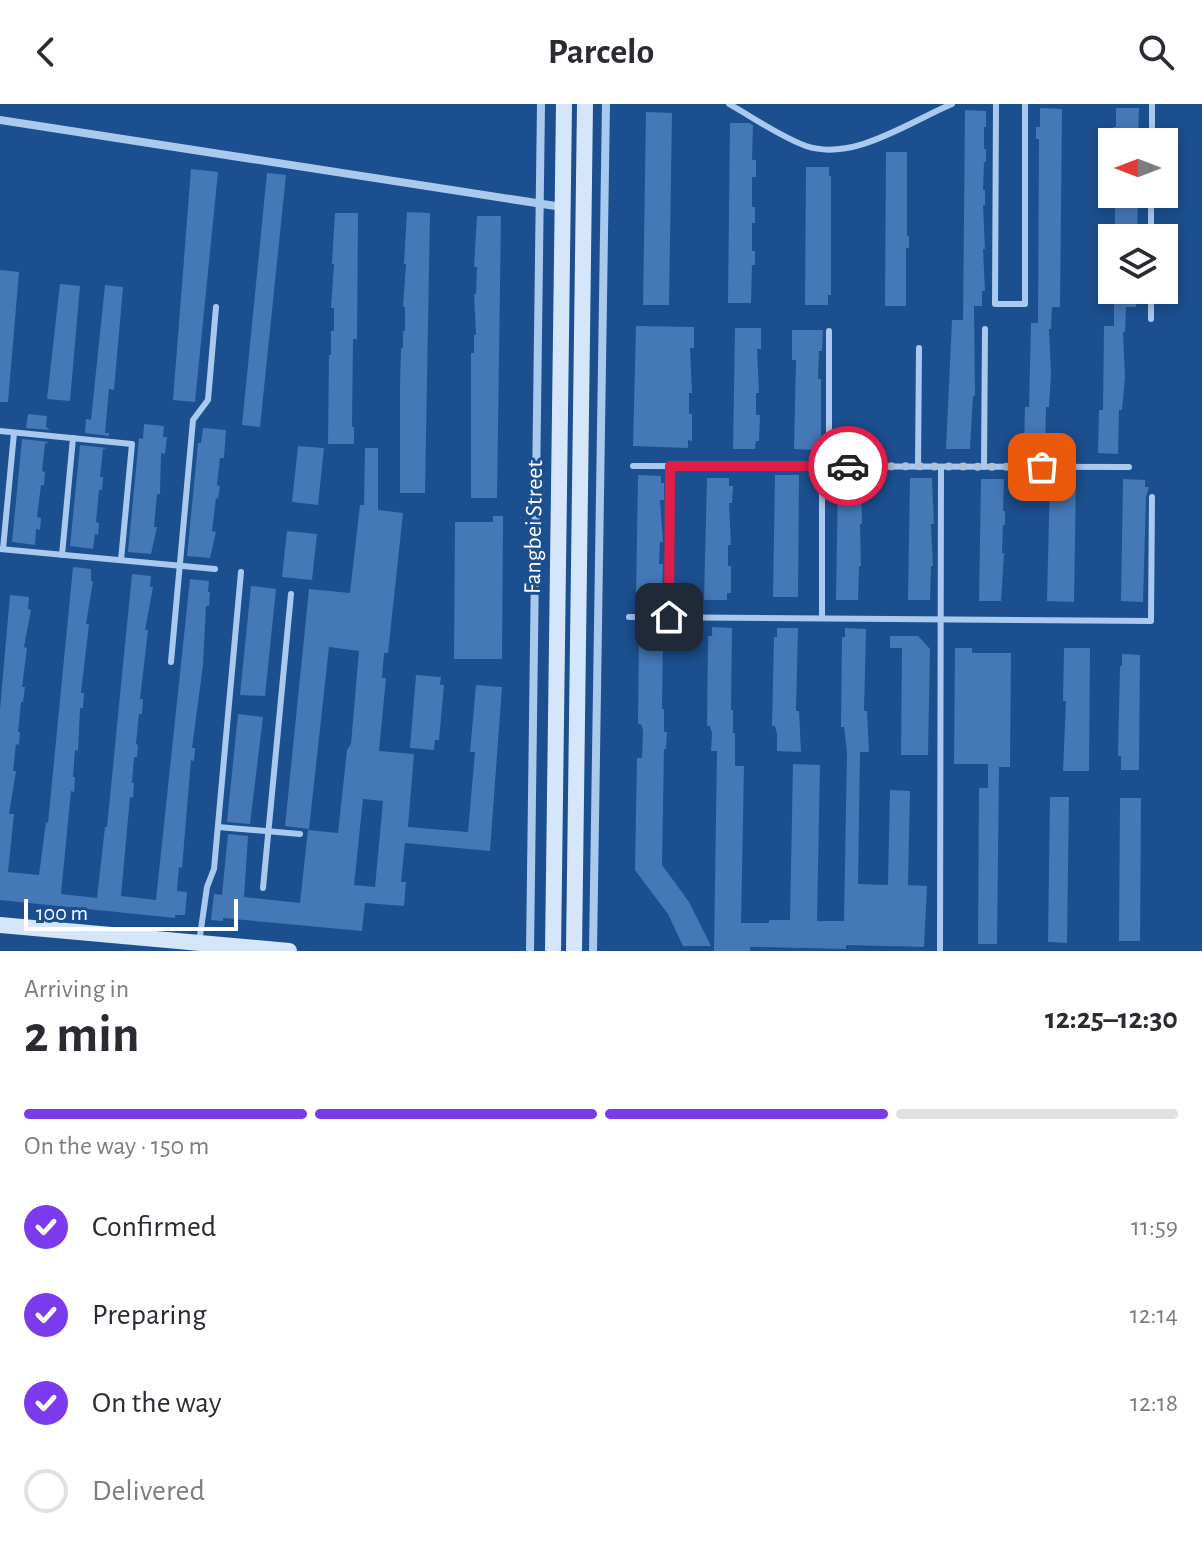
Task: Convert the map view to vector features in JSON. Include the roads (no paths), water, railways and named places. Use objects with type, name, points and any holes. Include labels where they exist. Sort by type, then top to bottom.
[{"type":"main road","name":"Fangbei Street","points":[[553,951],[564,104]]},
{"type":"main road","name":"Fangbei Street","points":[[574,951],[585,104]]},
{"type":"main road","points":[[0,925],[289,951]]},
{"type":"street","points":[[530,951],[541,104]]},
{"type":"street","points":[[593,951],[606,104]]},
{"type":"street","points":[[0,120],[562,207]]},
{"type":"lane","points":[[729,104],[789,139],[830,150],[859,146],[952,104]]},
{"type":"lane","points":[[996,104],[995,304],[1025,304],[1025,104]]},
{"type":"lane","points":[[1152,104],[1152,128]]},
{"type":"lane","points":[[1151,304],[1151,319]]},
{"type":"lane","points":[[171,662],[193,420],[208,400],[216,307]]},
{"type":"lane","points":[[984,467],[985,329]]},
{"type":"lane","points":[[822,618],[829,331]]},
{"type":"lane","points":[[918,467],[919,348]]},
{"type":"lane","points":[[0,431],[132,444],[121,560]]},
{"type":"lane","points":[[14,433],[2,549],[215,569]]},
{"type":"lane","points":[[62,555],[73,438]]},
{"type":"lane","points":[[633,466],[1129,467]]},
{"type":"lane","points":[[669,617],[670,466]]},
{"type":"lane","points":[[940,951],[941,467]]},
{"type":"lane","points":[[629,617],[1151,621],[1152,497]]},
{"type":"lane","points":[[199,943],[207,887],[214,869],[241,572]]},
{"type":"lane","points":[[263,888],[291,594]]},
{"type":"lane","points":[[218,827],[300,834]]}]
